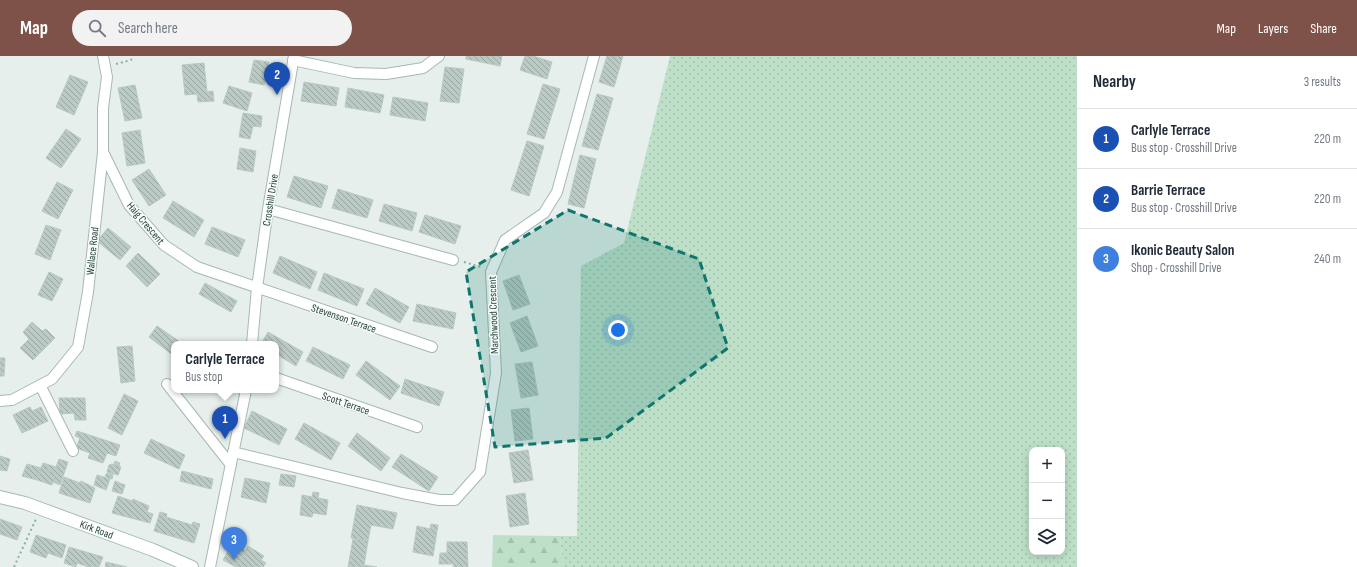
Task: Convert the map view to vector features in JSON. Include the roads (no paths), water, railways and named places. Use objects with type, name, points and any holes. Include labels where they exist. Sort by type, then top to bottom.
[{"type":"main road","name":"Kirk Road","points":[[0,497],[40,509],[153,550],[192,567]]},
{"type":"street","name":"Wallace Road","points":[[0,401],[12,400],[52,379],[78,348],[88,292],[103,152],[103,108],[106,77],[103,56]]},
{"type":"street","points":[[294,58],[354,73],[386,74],[423,68],[439,56]]},
{"type":"street","name":"Marchwood Crescent","points":[[233,452],[402,493],[439,500],[455,500],[480,472],[495,380],[496,372],[491,272],[505,240],[544,213],[557,192],[594,56]]},
{"type":"street","name":"Crosshill Drive","points":[[252,341],[257,288],[268,209],[294,58]]},
{"type":"street","name":"Haig Crescent","points":[[103,152],[129,204],[164,245],[197,267],[257,288]]},
{"type":"street","points":[[268,209],[453,260]]},
{"type":"street","name":"Stevenson Terrace","points":[[257,288],[432,348]]},
{"type":"street","name":"Scott Terrace","points":[[279,379],[417,427]]},
{"type":"street","points":[[167,384],[171,389]]},
{"type":"street","points":[[40,385],[73,451]]},
{"type":"street","points":[[174,393],[231,465]]},
{"type":"street","points":[[210,567],[245,393]]},
{"type":"place","name":"Barrie Terrace","points":[[277,95]]},
{"type":"place","name":"Carlyle Terrace","points":[[225,439]]},
{"type":"place","name":"Ikonic Beauty Salon","points":[[234,560]]}]
